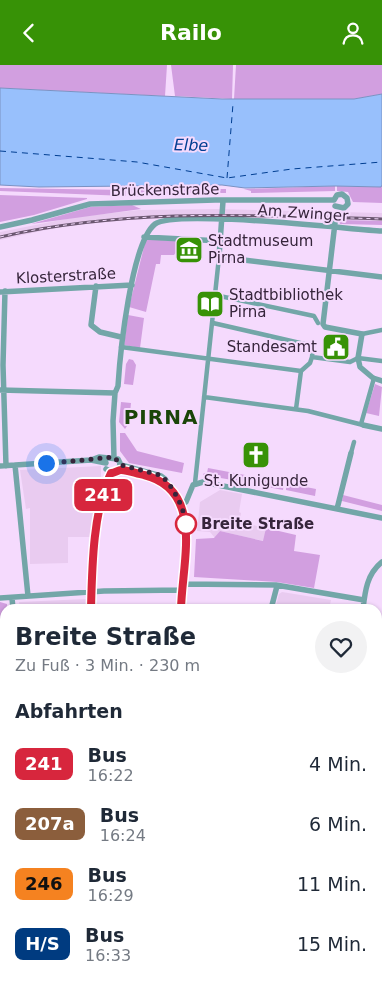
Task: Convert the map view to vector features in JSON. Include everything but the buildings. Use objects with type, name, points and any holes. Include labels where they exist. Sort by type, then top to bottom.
[{"type":"street","name":"Brückenstraße","points":[[0,227],[32,221],[90,204],[223,201],[335,203],[335,213]]},
{"type":"street","points":[[181,505],[186,501],[195,483],[213,323],[223,220],[223,201]]},
{"type":"street","name":"Am Zwinger","points":[[144,237],[154,225],[164,220],[291,222],[382,231]]},
{"type":"street","points":[[320,323],[330,272],[335,225]]},
{"type":"street","points":[[91,604],[97,533],[109,464],[115,393],[118,386],[121,337],[144,237],[221,241]]},
{"type":"street","points":[[219,257],[382,277]]},
{"type":"street","name":"Klosterstraße","points":[[3,291],[132,285]]},
{"type":"street","points":[[96,287],[91,325],[100,332],[121,337]]},
{"type":"street","points":[[3,291],[3,466],[91,460],[99,457],[109,464],[159,479],[168,485],[181,505],[186,523],[181,604]]},
{"type":"street","points":[[215,295],[304,313],[314,316],[325,327],[362,334],[382,330]]},
{"type":"street","points":[[213,323],[313,346],[310,363],[302,371],[296,409]]},
{"type":"street","points":[[362,334],[358,358],[362,370],[382,381]]},
{"type":"street","points":[[120,347],[209,357],[302,371]]},
{"type":"street","points":[[312,357],[350,362],[358,358],[380,360]]},
{"type":"street","points":[[362,425],[374,378]]},
{"type":"street","points":[[2,390],[115,393]]},
{"type":"street","points":[[204,397],[296,409],[382,429]]},
{"type":"street","points":[[337,509],[354,442]]},
{"type":"street","points":[[109,464],[120,467]]},
{"type":"street","points":[[15,465],[28,596]]},
{"type":"street","points":[[195,483],[222,485],[382,518]]},
{"type":"street","points":[[364,604],[369,578],[382,562]]},
{"type":"street","points":[[272,604],[277,586]]},
{"type":"street","points":[[0,598],[182,587],[277,586],[364,599]]},
{"type":"street","points":[[12,598],[13,604]]},
{"type":"shaded area","points":[[0,65],[167,65],[165,96],[0,88]]},
{"type":"shaded area","points":[[171,65],[233,65],[232,99],[175,96]]},
{"type":"shaded area","points":[[236,65],[382,65],[382,94],[354,99],[234,99]]},
{"type":"shaded area","points":[[382,185],[382,203],[353,202],[348,192],[337,191],[337,186],[380,187]]},
{"type":"shaded area","points":[[335,186],[335,191],[251,193],[251,191],[244,189]]},
{"type":"shaded area","points":[[0,188],[126,190],[126,196],[0,191]]},
{"type":"shaded area","points":[[129,189],[173,189],[173,193],[131,197],[129,196]]},
{"type":"shaded area","points":[[176,189],[226,189],[226,193],[176,193]]},
{"type":"shaded area","points":[[0,195],[87,199],[34,215],[0,222]]},
{"type":"shaded area","points":[[132,205],[141,209],[31,224],[90,207]]},
{"type":"shaded area","points":[[216,209],[333,212],[332,220],[205,216],[138,219],[64,226],[0,240],[0,232],[76,217],[139,210]]},
{"type":"shaded area","points":[[338,212],[382,213],[382,221],[338,220]]},
{"type":"shaded area","points":[[339,220],[382,221],[382,225],[340,224]]},
{"type":"shaded area","points":[[146,239],[177,241],[180,247],[174,255],[161,255],[160,264],[156,264],[146,312],[129,307]]},
{"type":"shaded area","points":[[128,315],[144,318],[140,348],[124,345]]},
{"type":"shaded area","points":[[129,359],[133,360],[136,365],[133,385],[124,384],[126,364]]},
{"type":"shaded area","points":[[375,384],[382,387],[379,416],[366,413]]},
{"type":"shaded area","points":[[121,402],[131,403],[129,423],[125,429],[119,422]]},
{"type":"shaded area","points":[[120,433],[125,433],[137,451],[184,463],[182,473],[129,463],[120,451]]},
{"type":"shaded area","points":[[101,466],[101,478],[95,494],[91,537],[68,537],[68,563],[30,564],[30,508],[26,509],[20,470]]},
{"type":"shaded area","points":[[208,468],[245,475],[244,482],[203,475],[207,473]]},
{"type":"shaded area","points":[[259,478],[284,483],[283,490],[257,485]]},
{"type":"shaded area","points":[[286,483],[316,489],[315,496],[286,490]]},
{"type":"shaded area","points":[[220,490],[242,494],[239,512],[241,513],[240,522],[266,528],[264,541],[220,531],[215,538],[210,532],[197,531],[200,502]]},
{"type":"shaded area","points":[[343,495],[382,505],[382,511],[342,501]]},
{"type":"shaded area","points":[[266,528],[296,535],[294,551],[320,555],[314,588],[277,582],[194,577],[196,539],[214,538],[220,531],[263,541]]},
{"type":"shaded area","points":[[282,592],[331,600],[330,604],[276,604],[279,594]]},
{"type":"shaded area","points":[[86,599],[86,604],[19,604],[19,602]]},
{"type":"water","name":"Elbe","points":[[0,88],[222,99],[354,99],[382,94],[382,185],[381,187],[245,188],[222,185],[39,187],[0,185]]},
{"type":"ferry route","points":[[227,178],[233,104]]},
{"type":"ferry route","points":[[0,151],[137,162],[227,178],[292,169],[382,162]]},
{"type":"tunnel","points":[[335,213],[335,223]]},
{"type":"railway","points":[[0,237],[95,221],[142,218],[238,215],[382,219]]},
{"type":"bus line","name":"241","points":[[91,604],[96,540],[105,485],[111,473],[119,469],[159,479],[168,485],[181,505],[186,517],[181,604]]},
{"type":"place","name":"Stadtmuseum Pirna","points":[[189,250]]},
{"type":"place","name":"Stadtbibliothek Pirna","points":[[210,304]]},
{"type":"place","name":"Standesamt","points":[[336,347]]},
{"type":"place","name":"St. Kunigunde","points":[[256,455]]},
{"type":"place","name":"Breite Straße","points":[[186,524]]},
{"type":"district","name":"PIRNA","points":[[161,417]]},
{"type":"route","points":[[46,463],[114,457],[119,460],[121,465],[160,475],[165,479],[178,499],[186,517],[186,524]]}]
